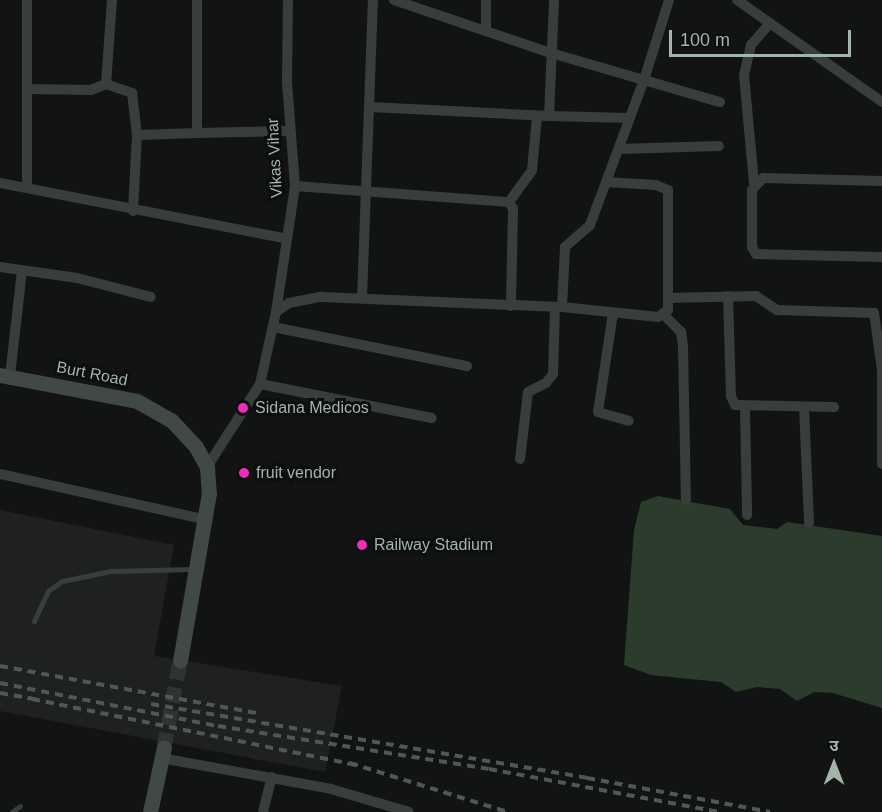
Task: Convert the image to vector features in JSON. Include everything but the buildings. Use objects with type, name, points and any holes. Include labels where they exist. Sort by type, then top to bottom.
[{"type":"street","points":[[27,0],[27,188]]},
{"type":"street","points":[[106,84],[112,0]]},
{"type":"street","points":[[197,0],[197,133]]},
{"type":"street","name":"Vikas Vihar","points":[[207,467],[260,384],[276,312],[295,186],[289,131],[288,0]]},
{"type":"street","points":[[362,298],[373,0]]},
{"type":"street","points":[[394,0],[420,4],[486,31],[551,53],[720,102]]},
{"type":"street","points":[[486,0],[486,31]]},
{"type":"street","points":[[549,116],[554,0]]},
{"type":"street","points":[[520,459],[528,392],[546,383],[553,374],[565,247],[590,225],[644,80],[669,0]]},
{"type":"street","points":[[737,0],[882,102]]},
{"type":"street","points":[[770,23],[751,45],[744,75],[754,183],[752,247],[756,254],[882,258]]},
{"type":"street","points":[[27,89],[91,90],[106,84],[132,93],[137,135],[133,211]]},
{"type":"street","points":[[370,107],[537,116],[630,118]]},
{"type":"street","points":[[509,202],[532,170],[537,116]]},
{"type":"street","points":[[137,135],[289,131]]},
{"type":"street","points":[[619,149],[719,146]]},
{"type":"street","points":[[754,183],[763,178],[882,181]]},
{"type":"street","points":[[606,182],[656,185],[668,190],[668,298],[664,316]]},
{"type":"street","points":[[0,183],[133,211],[287,239]]},
{"type":"street","points":[[295,186],[509,202]]},
{"type":"street","points":[[509,202],[513,209],[511,306]]},
{"type":"street","points":[[0,267],[77,278],[151,297]]},
{"type":"street","points":[[5,375],[22,271]]},
{"type":"street","points":[[728,296],[731,396],[735,405],[834,407]]},
{"type":"street","points":[[668,298],[761,296],[777,310],[871,312],[877,322],[882,370],[882,464]]},
{"type":"street","points":[[276,312],[303,298],[362,298],[559,307],[664,316],[681,332],[683,347],[686,500]]},
{"type":"street","points":[[613,313],[598,412],[629,421]]},
{"type":"street","points":[[273,327],[467,366]]},
{"type":"street","name":"Burt Road","points":[[5,375],[137,401],[172,421],[196,447],[207,467]]},
{"type":"street","points":[[260,384],[432,418]]},
{"type":"street","points":[[745,407],[747,515]]},
{"type":"street","points":[[804,407],[809,523]]},
{"type":"street","points":[[180,661],[207,520],[207,467]]},
{"type":"street","points":[[0,474],[207,520]]},
{"type":"street","points":[[150,812],[162,753],[272,777],[404,811]]},
{"type":"street","points":[[263,812],[272,777]]},
{"type":"lane","points":[[34,621],[48,591],[62,580],[111,571],[198,569]]},
{"type":"lane","points":[[12,812],[20,806]]},
{"type":"shaded area","points":[[658,496],[730,509],[743,525],[777,529],[787,522],[882,536],[882,708],[833,693],[814,692],[797,701],[780,689],[757,687],[736,692],[721,682],[651,675],[624,665],[634,530],[641,502]]},
{"type":"shaded area","points":[[0,510],[174,545],[154,656],[342,686],[325,772],[0,711]]},
{"type":"tunnel","points":[[164,747],[180,661]]},
{"type":"railway","points":[[0,666],[257,713]]},
{"type":"railway","points":[[0,683],[218,726],[489,769],[719,812]]},
{"type":"railway","points":[[0,693],[39,700]]},
{"type":"railway","points":[[32,699],[357,765]]},
{"type":"railway","points":[[151,704],[594,779]]},
{"type":"railway","points":[[350,763],[507,812]]},
{"type":"railway","points":[[587,778],[770,812]]},
{"type":"place","name":"Sidana Medicos","points":[[243,408]]},
{"type":"place","name":"fruit vendor","points":[[244,473]]},
{"type":"place","name":"Railway Stadium","points":[[362,545]]}]
